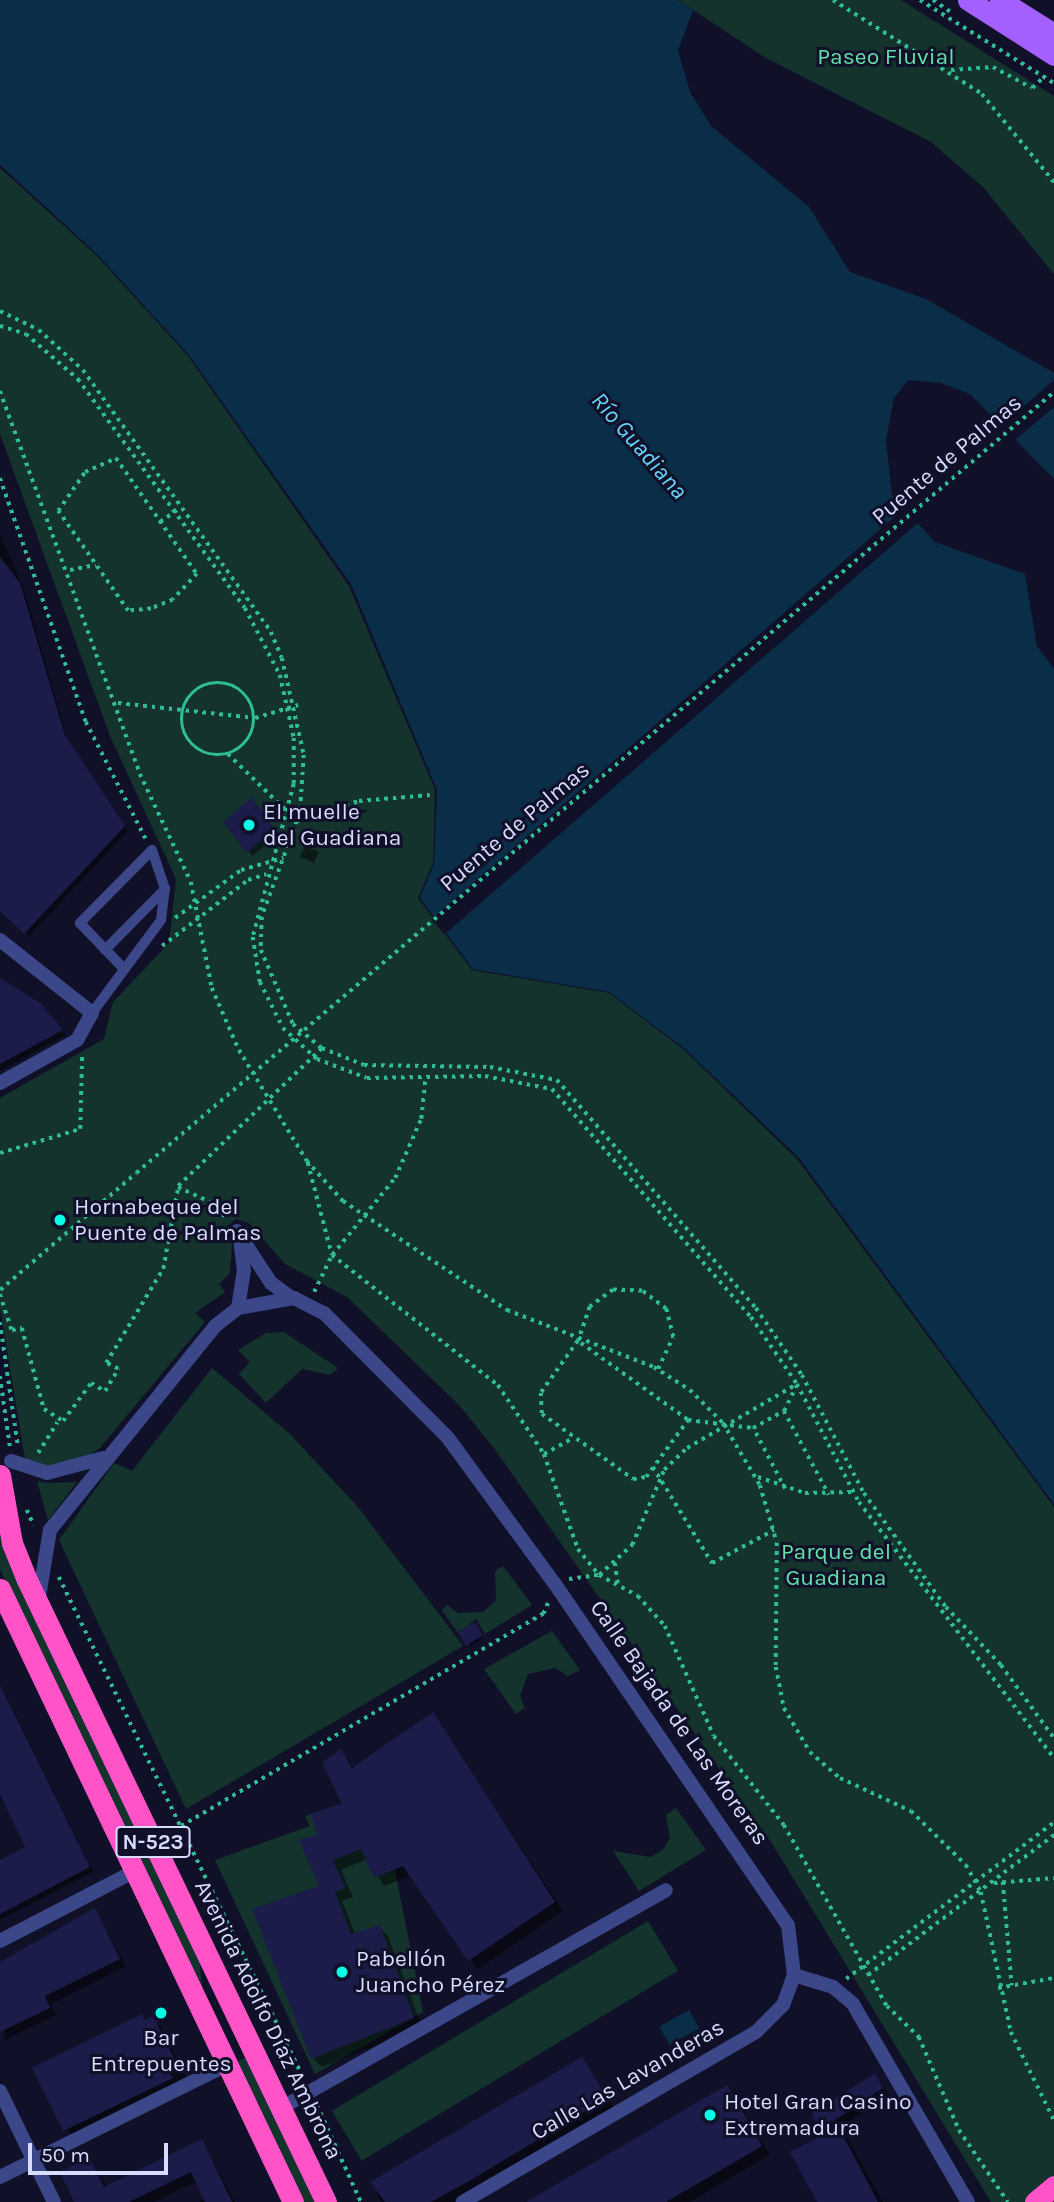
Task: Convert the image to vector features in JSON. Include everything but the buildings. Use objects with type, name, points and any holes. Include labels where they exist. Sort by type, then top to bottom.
[{"type":"highway","name":"Avenida Adolfo Díaz Ambrona","points":[[6,1468],[12,1543],[39,1605],[326,2202]]},
{"type":"highway","name":"N-523","points":[[0,1589],[293,2202]]},
{"type":"highway","points":[[204,1948],[209,1979],[237,2040],[229,2064]]},
{"type":"highway","points":[[1035,2202],[1054,2186]]},
{"type":"main road","points":[[968,0],[1054,55]]},
{"type":"main road","points":[[1000,0],[1054,34]]},
{"type":"street","points":[[0,940],[92,1013],[77,1040],[0,1083]]},
{"type":"street","points":[[237,1231],[244,1251],[238,1308]]},
{"type":"street","name":"Calle Bajada de Las Moreras","points":[[237,1231],[271,1283],[294,1298],[310,1304],[448,1438],[555,1584],[788,1926],[794,1975]]},
{"type":"street","points":[[39,1605],[43,1545],[104,1458],[215,1326],[238,1308],[294,1298]]},
{"type":"street","points":[[6,1468],[47,1473],[104,1458]]},
{"type":"street","points":[[0,1941],[135,1871]]},
{"type":"street","points":[[281,2108],[666,1890]]},
{"type":"street","points":[[794,1975],[833,1987],[853,2004],[968,2202]]},
{"type":"street","name":"Calle Las Lavanderas","points":[[463,2202],[756,2032],[783,2005],[794,1975]]},
{"type":"street","points":[[0,2177],[229,2064]]},
{"type":"street","points":[[0,2091],[54,2202]]},
{"type":"lane","points":[[92,1013],[161,920],[165,889],[152,850],[80,923],[123,968]]},
{"type":"lane","points":[[105,950],[165,889]]},
{"type":"path","points":[[833,0],[949,70],[1019,133],[1054,182]]},
{"type":"path","points":[[920,0],[1054,83]]},
{"type":"path","points":[[949,70],[993,68],[1032,88],[1045,76]]},
{"type":"path","points":[[0,312],[39,330],[83,370],[271,632],[298,705],[304,755],[297,821],[262,917],[261,950],[293,1024],[322,1048],[389,1069],[490,1067],[557,1080],[756,1308],[802,1375],[864,1493],[946,1607],[1001,1665],[1054,1738]]},
{"type":"path","points":[[0,326],[26,334],[78,379],[177,510],[269,649],[290,707],[296,761],[290,814],[266,874],[254,919],[260,982],[283,1028],[317,1059],[367,1079],[425,1080],[485,1076],[552,1089],[751,1317],[797,1384],[854,1492],[941,1616],[996,1674],[1054,1758]]},
{"type":"path","points":[[0,391],[70,570],[140,774],[197,902],[220,1010],[307,1161],[332,1255],[471,1358],[525,1420],[544,1454],[570,1536],[599,1575],[618,1585],[665,1626],[714,1736],[784,1825],[887,2006],[919,2037],[959,2130],[1008,2202]]},
{"type":"path","name":"Puente de Palmas","points":[[0,1292],[136,1173],[1054,392]]},
{"type":"path","points":[[116,458],[160,522],[197,574],[173,600],[128,611],[58,511],[85,472],[116,458]]},
{"type":"path","points":[[0,478],[86,722],[152,850]]},
{"type":"path","points":[[160,522],[177,510]]},
{"type":"path","points":[[70,570],[96,565]]},
{"type":"path","points":[[182,714],[202,686],[226,683],[246,695],[255,718],[248,741],[228,754]]},
{"type":"path","points":[[118,704],[182,714],[255,718],[298,705]]},
{"type":"path","points":[[182,714],[194,747],[228,754],[297,821]]},
{"type":"path","points":[[297,821],[359,801],[430,795]]},
{"type":"path","points":[[161,920],[167,923],[241,870],[273,857],[283,858]]},
{"type":"path","points":[[154,954],[201,916],[266,874]]},
{"type":"path","points":[[0,1153],[80,1129],[83,1049],[90,1044]]},
{"type":"path","points":[[6,1468],[37,1455],[57,1422],[70,1418],[91,1383],[105,1391],[118,1369],[106,1363],[163,1269],[178,1187],[317,1059],[322,1048]]},
{"type":"path","points":[[310,1304],[332,1255],[412,1144],[425,1080]]},
{"type":"path","points":[[307,1161],[364,1214],[507,1310],[578,1341],[657,1369],[723,1423],[756,1476],[774,1530],[776,1667],[796,1731],[840,1778],[934,1829],[976,1882],[981,1892],[998,1988],[1011,2032],[1054,2120]]},
{"type":"path","points":[[178,1187],[211,1202],[237,1231]]},
{"type":"path","points":[[657,1369],[669,1352],[671,1323],[642,1291],[628,1288],[600,1297],[578,1341],[538,1404],[542,1414],[633,1479],[646,1477],[688,1420]]},
{"type":"path","points":[[0,1292],[12,1330],[22,1328],[44,1409],[57,1422]]},
{"type":"path","points":[[0,1322],[18,1447],[6,1468]]},
{"type":"path","points":[[578,1341],[688,1420],[753,1428],[784,1411],[797,1384]]},
{"type":"path","points":[[0,1376],[6,1468]]},
{"type":"path","points":[[181,1826],[543,1614],[555,1584],[599,1575],[615,1562],[644,1525],[662,1474],[723,1423],[797,1384]]},
{"type":"path","points":[[784,1411],[830,1494]]},
{"type":"path","points":[[753,1428],[785,1489]]},
{"type":"path","points":[[544,1454],[574,1437]]},
{"type":"path","points":[[653,1467],[662,1474],[712,1563],[774,1530]]},
{"type":"path","points":[[756,1476],[785,1489],[830,1494],[854,1492]]},
{"type":"path","points":[[23,1500],[361,2202]]},
{"type":"path","points":[[615,1562],[618,1585]]},
{"type":"path","points":[[833,1987],[864,1967],[1054,1822]]},
{"type":"path","points":[[869,1975],[1054,1835]]},
{"type":"path","points":[[992,1883],[1054,1878]]},
{"type":"path","points":[[1003,1882],[1012,1986]]},
{"type":"path","points":[[998,1988],[1054,1978]]},
{"type":"green space","name":"Paseo Fluvial","points":[[678,0],[901,0],[1054,96],[1054,274],[983,187],[931,142],[766,58]]},
{"type":"green space","name":"Parque del Guadiana","points":[[0,168],[96,255],[188,356],[349,586],[435,790],[433,863],[418,898],[472,970],[609,993],[683,1049],[797,1159],[1054,1507],[1054,2202],[991,2202],[773,1845],[494,1448],[459,1405],[347,1297],[285,1264],[249,1223],[236,1219],[223,1229],[232,1245],[230,1273],[219,1284],[225,1292],[195,1313],[205,1322],[99,1449],[72,1464],[41,1466],[25,1459],[0,1308],[0,1098],[104,1039],[113,1002],[169,943],[176,879],[110,736],[0,434]]},
{"type":"green space","points":[[284,1332],[338,1368],[330,1375],[302,1369],[266,1403],[239,1374],[250,1362],[238,1350],[266,1333]]},
{"type":"green space","points":[[212,1368],[289,1433],[358,1507],[463,1646],[186,1809],[59,1540],[114,1463],[132,1471]]},
{"type":"green space","points":[[37,1481],[77,1482],[48,1520]]},
{"type":"green space","points":[[0,1536],[200,1963],[202,1989],[0,1569]]},
{"type":"green space","points":[[503,1566],[532,1605],[485,1634],[476,1619],[458,1633],[442,1610],[447,1605],[458,1613],[483,1612],[496,1600],[495,1571]]},
{"type":"green space","points":[[552,1631],[580,1670],[568,1676],[555,1668],[528,1674],[520,1696],[525,1708],[516,1714],[484,1669]]},
{"type":"green space","name":"Pabellón Juancho Pérez","points":[[356,1800],[395,1870],[423,2012],[315,2074],[215,1860],[310,1826],[305,1816]]},
{"type":"green space","points":[[676,1808],[706,1850],[639,1891],[613,1851],[651,1857],[664,1849],[670,1838],[666,1815]]},
{"type":"green space","points":[[648,1921],[678,1971],[362,2161],[332,2111]]},
{"type":"green space","points":[[247,2057],[315,2202],[299,2202],[234,2063]]},
{"type":"water","name":"Río Guadiana","points":[[0,0],[677,0],[693,10],[678,51],[690,92],[711,126],[809,207],[850,272],[926,299],[1054,373],[1054,479],[970,394],[941,383],[908,380],[894,398],[886,440],[892,495],[935,542],[1025,574],[1037,646],[1054,669],[1054,1504],[799,1158],[684,1048],[609,992],[473,969],[420,898],[434,864],[437,790],[351,584],[189,355],[97,254],[0,165]]},
{"type":"water","points":[[689,2010],[699,2028],[669,2045],[659,2026]]},
{"type":"pier","points":[[1054,380],[1054,407],[1015,440],[1000,427]]},
{"type":"pier","points":[[907,506],[920,521],[445,934],[432,919]]},
{"type":"place","name":"El muelle del Guadiana","points":[[249,825]]},
{"type":"place","name":"Hornabeque del Puente de Palmas","points":[[60,1220]]},
{"type":"place","name":"Pabellón Juancho Pérez","points":[[342,1972]]},
{"type":"place","name":"Bar Entrepuentes","points":[[161,2013]]},
{"type":"place","name":"Hotel Gran Casino Extremadura","points":[[710,2115]]}]
